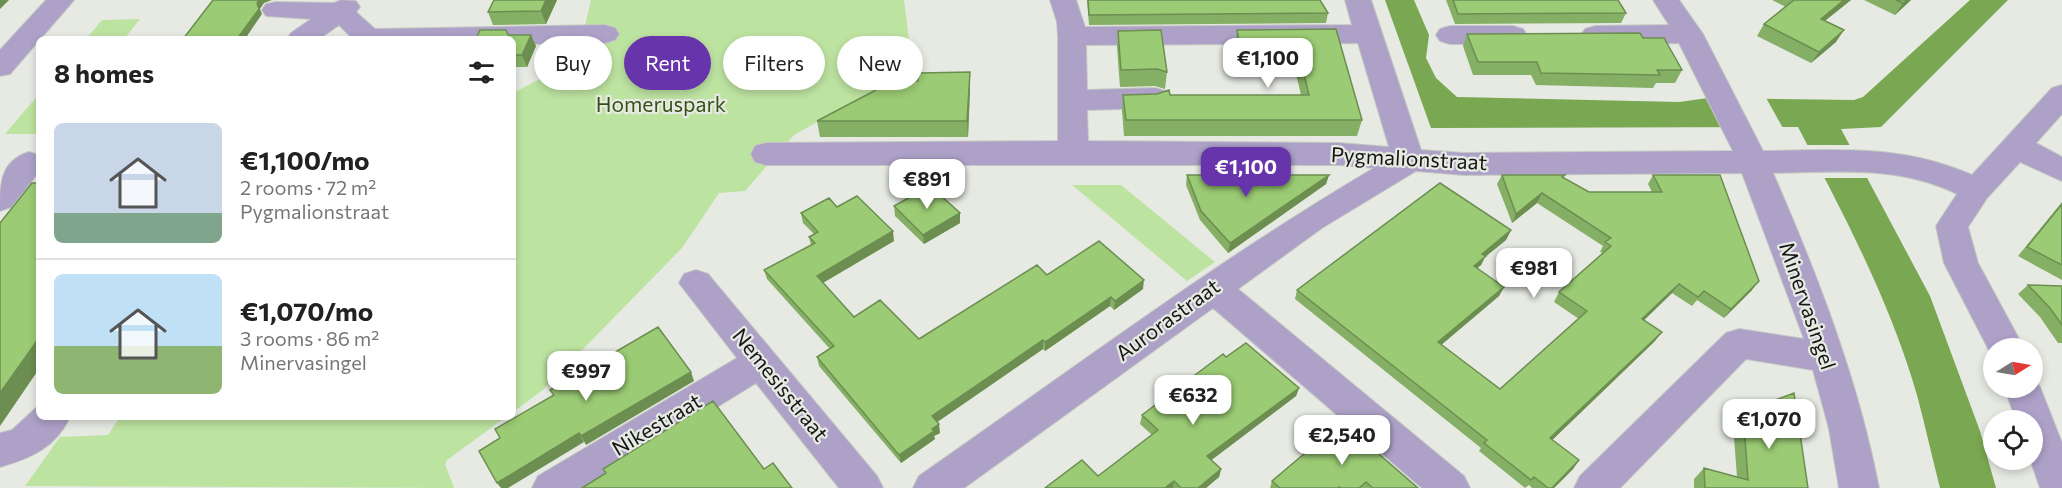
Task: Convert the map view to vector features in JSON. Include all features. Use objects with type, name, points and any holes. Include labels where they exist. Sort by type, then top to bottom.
[{"type":"street","points":[[0,67],[61,0]]},
{"type":"street","points":[[1063,0],[1071,22],[1072,36],[1072,152]]},
{"type":"street","points":[[1358,0],[1409,161]]},
{"type":"street","name":"Minervasingel","points":[[1666,0],[1689,34],[1755,162],[1820,331],[1858,488]]},
{"type":"street","points":[[276,10],[348,5]]},
{"type":"street","points":[[348,5],[367,36]]},
{"type":"street","points":[[305,36],[348,5]]},
{"type":"street","points":[[486,36],[605,34]]},
{"type":"street","points":[[1072,36],[1370,34]]},
{"type":"street","points":[[1570,35],[1689,34]]},
{"type":"street","points":[[1450,35],[1534,35]]},
{"type":"street","points":[[2001,338],[1961,263],[1952,226],[1976,190],[2062,95]]},
{"type":"street","points":[[1073,100],[1155,98]]},
{"type":"street","points":[[2015,146],[2062,170]]},
{"type":"street","name":"Pygmalionstraat","points":[[766,154],[1072,152],[1339,154],[1464,164],[1880,161],[1904,162],[1938,172],[1976,190]]},
{"type":"street","name":"Aurorastraat","points":[[933,488],[1311,220],[1409,161]]},
{"type":"street","points":[[0,199],[23,163]]},
{"type":"street","name":"Nemesisstraat","points":[[696,283],[863,488]]},
{"type":"street","points":[[1213,288],[1450,488]]},
{"type":"street","points":[[1594,488],[1739,343],[1827,358]]},
{"type":"street","name":"Nikestraat","points":[[552,488],[761,362]]},
{"type":"street","points":[[2026,398],[2060,488]]},
{"type":"street","points":[[0,450],[23,444],[48,420]]},
{"type":"green space","name":"Homeruspark","points":[[591,0],[904,0],[908,36],[837,36],[837,90],[891,90],[879,101],[851,103],[794,135],[745,191],[719,193],[682,248],[544,389],[516,410],[516,91],[534,82],[534,90],[612,90],[612,36],[578,36],[585,26]]},
{"type":"green space","points":[[140,19],[126,36],[89,36],[102,20]]},
{"type":"green space","points":[[36,98],[36,134],[5,134]]},
{"type":"green space","points":[[1072,185],[1121,185],[1215,262],[1187,281]]},
{"type":"green space","points":[[118,420],[502,420],[447,460],[445,464],[454,488],[25,486],[60,437],[108,435]]},
{"type":"shaded area","points":[[1385,0],[1414,0],[1429,35],[1426,58],[1436,78],[1457,97],[1679,102],[1708,98],[1854,100],[1863,97],[1970,0],[2008,0],[1881,127],[1841,129],[1930,296],[1980,431],[1983,442],[1983,470],[1991,470],[1996,488],[1940,488],[1917,395],[1893,326],[1864,258],[1798,127],[1431,128]]},
{"type":"pier","points":[[1707,96],[1765,96],[1784,130],[1724,130]]},
{"type":"pier","points":[[1804,145],[1853,145],[1871,178],[1822,178]]},
{"type":"building","points":[[213,0],[259,0],[257,3],[259,9],[239,36],[185,36]]},
{"type":"building","points":[[494,0],[546,0],[541,11],[488,12]]},
{"type":"building","points":[[1088,0],[1320,0],[1328,13],[1089,15]]},
{"type":"building","points":[[1453,0],[1618,0],[1626,13],[1458,14]]},
{"type":"building","points":[[1794,0],[1844,0],[1821,19],[1844,30],[1819,52],[1764,24]]},
{"type":"building","points":[[1336,29],[1362,120],[1126,120],[1123,95],[1157,94],[1169,90],[1170,95],[1309,95],[1296,41],[1239,41],[1237,30]]},
{"type":"building","points":[[480,30],[506,30],[508,35],[531,35],[522,55],[516,55],[516,36],[477,36]]},
{"type":"building","points":[[1161,30],[1167,72],[1157,69],[1121,70],[1118,31]]},
{"type":"building","points":[[1640,33],[1643,38],[1664,38],[1682,70],[1657,70],[1660,75],[1541,73],[1537,62],[1478,62],[1467,34]]},
{"type":"building","points":[[970,72],[967,121],[817,121],[876,90],[923,90],[923,73]]},
{"type":"building","points":[[1187,175],[1329,175],[1230,243],[1201,211]]},
{"type":"building","points":[[1502,175],[1565,175],[1562,177],[1589,192],[1662,192],[1653,175],[1720,175],[1759,281],[1731,309],[1704,291],[1698,297],[1679,284],[1642,319],[1662,332],[1550,438],[1579,460],[1552,488],[1548,488],[1534,477],[1531,480],[1484,443],[1487,440],[1297,290],[1440,183],[1511,230],[1482,254],[1486,256],[1474,266],[1504,287],[1438,342],[1500,389],[1587,311],[1559,292],[1611,246],[1605,242],[1611,238],[1542,193],[1516,214]]},
{"type":"building","points":[[32,183],[36,183],[36,342],[0,393],[0,223]]},
{"type":"building","points":[[930,186],[960,213],[923,235],[894,206]]},
{"type":"building","points":[[857,196],[893,231],[817,276],[854,317],[880,300],[919,339],[1037,265],[1047,275],[1099,241],[1144,280],[1115,301],[1111,297],[1045,342],[1043,340],[932,416],[939,424],[932,429],[934,431],[899,455],[817,357],[834,346],[764,270],[815,243],[809,237],[818,232],[801,213],[829,198],[837,207]]},
{"type":"building","points":[[2062,204],[2062,265],[2027,247]]},
{"type":"building","points":[[2028,285],[2062,286],[2062,325],[2050,308]]},
{"type":"building","points":[[658,327],[691,372],[581,436],[579,433],[497,483],[479,451],[500,438],[495,429],[511,420],[516,420],[516,417],[554,395],[550,390]]},
{"type":"building","points":[[1246,343],[1299,388],[1207,456],[1221,469],[1198,488],[1181,488],[1174,481],[1165,488],[1045,488],[1082,460],[1098,476],[1158,430],[1142,415],[1223,354],[1226,357]]},
{"type":"building","points":[[1794,393],[1808,488],[1705,488],[1704,468],[1748,480],[1743,412]]},
{"type":"building","points":[[713,401],[764,469],[773,463],[792,488],[582,488],[606,473],[603,469]]},
{"type":"building","points":[[1342,422],[1418,488],[1373,488],[1366,482],[1359,488],[1280,488],[1272,481]]}]
